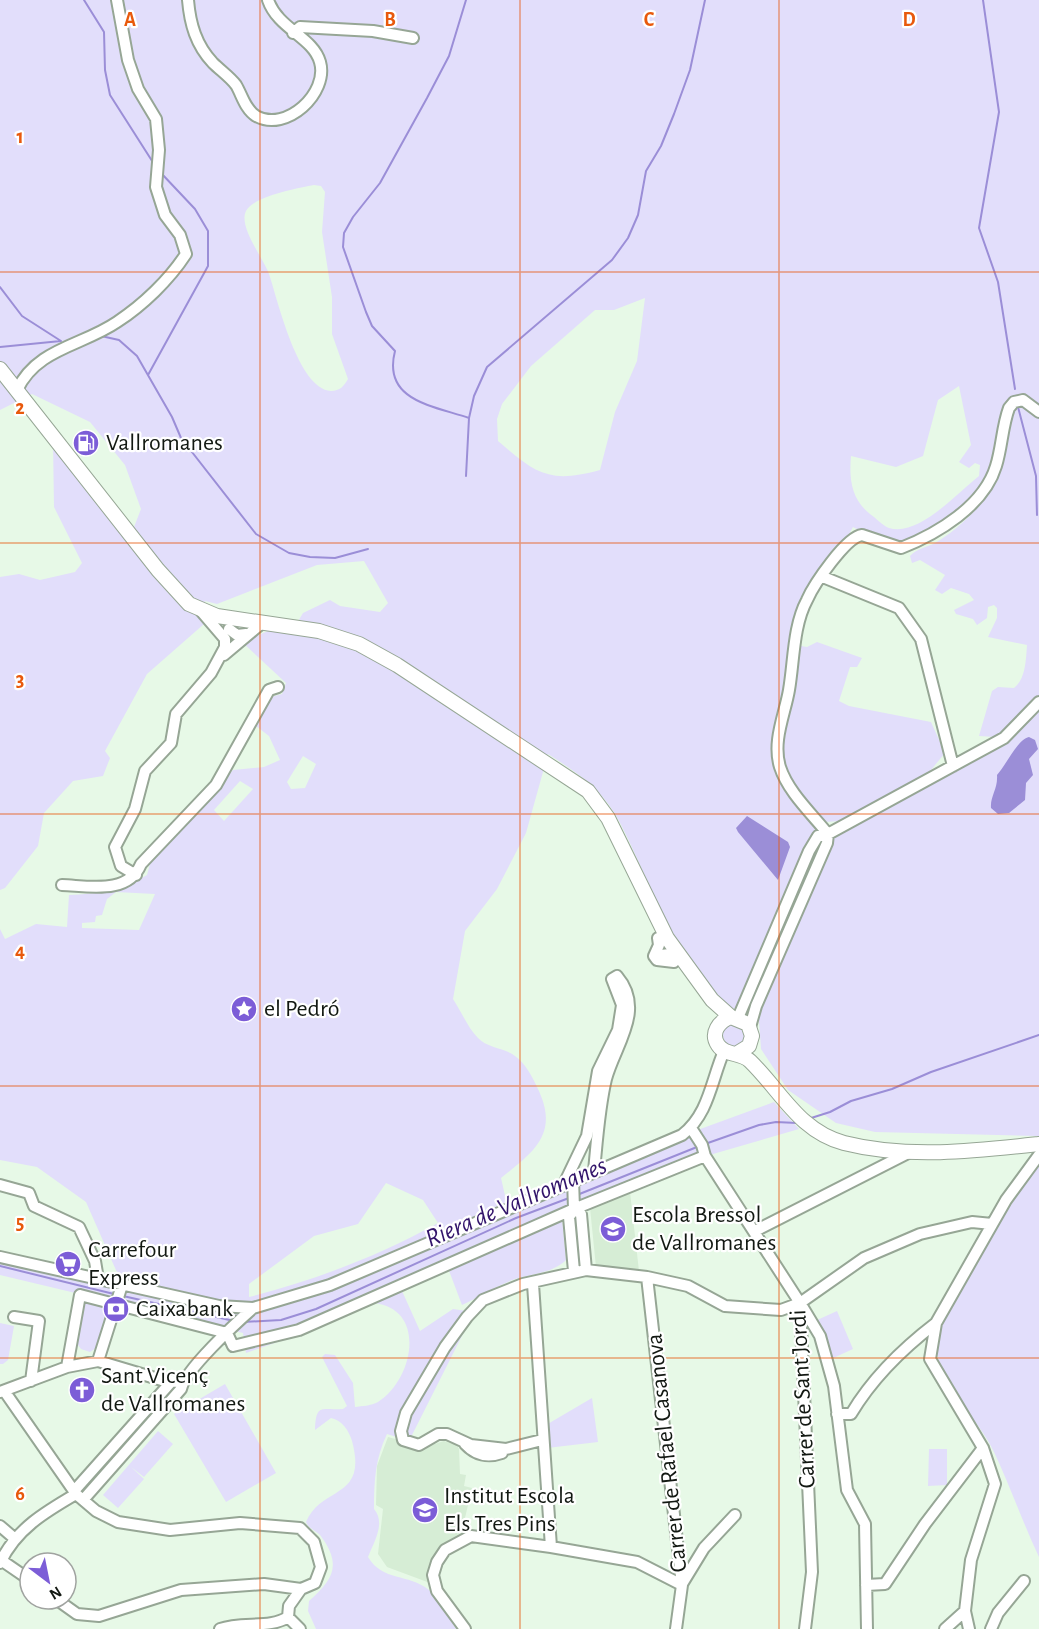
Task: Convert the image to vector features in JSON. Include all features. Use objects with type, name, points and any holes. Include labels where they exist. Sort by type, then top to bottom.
[{"type":"main road","points":[[0,369],[173,589],[189,604],[230,623],[261,622],[338,636],[371,649],[577,782],[596,800],[615,832],[660,926],[668,956],[718,1008],[750,1027],[751,1041],[760,1062],[795,1108]]},
{"type":"main road","points":[[615,832],[658,938],[668,956],[705,1004],[717,1028],[717,1042],[730,1052],[750,1061],[795,1108],[814,1124],[846,1143],[907,1147],[1039,1141]]},
{"type":"main road","points":[[717,1028],[721,1022],[735,1018]]},
{"type":"main road","points":[[730,1052],[746,1049],[751,1041]]},
{"type":"main road","points":[[907,1147],[926,1152],[1018,1145],[1039,1141]]},
{"type":"street","points":[[17,390],[33,366],[56,350],[118,322],[175,270],[186,254],[180,235],[165,215],[156,187],[159,150],[156,119],[138,89],[128,60],[117,0]]},
{"type":"street","points":[[188,0],[191,25],[201,49],[235,84],[247,108],[262,118],[282,118],[298,110],[309,100],[321,79],[320,61],[316,53],[276,17],[268,0]]},
{"type":"street","points":[[293,33],[300,27],[373,31],[413,38]]},
{"type":"street","points":[[750,1027],[756,1006],[827,843],[828,834],[786,781],[779,765],[777,750],[798,629],[806,600],[846,543],[856,536],[862,535],[901,548],[926,539],[955,517],[985,491],[996,467],[1009,408],[1014,402],[1023,400],[1039,412]]},
{"type":"street","points":[[823,577],[899,608],[921,639],[953,766]]},
{"type":"street","points":[[201,611],[225,639],[225,647]]},
{"type":"street","points":[[136,874],[121,866],[115,847],[135,809],[139,786],[145,771],[171,743],[176,714],[219,659],[261,622]]},
{"type":"street","points":[[230,623],[237,635],[246,634]]},
{"type":"street","points":[[219,659],[225,647],[230,623]]},
{"type":"street","points":[[62,885],[107,888],[125,882],[136,874],[141,864],[216,785],[269,690],[278,687]]},
{"type":"street","points":[[735,1018],[746,1004],[809,851],[818,836],[828,834],[1004,738],[1039,702]]},
{"type":"street","points":[[574,1271],[569,1217],[574,1209],[569,1181],[591,1124],[598,1071],[614,1042],[621,1018],[622,1005],[612,979],[617,976],[627,993],[628,1026],[606,1080],[591,1172]]},
{"type":"street","points":[[0,1257],[219,1306],[253,1308],[330,1285],[569,1181],[682,1135],[691,1128],[704,1109],[730,1052]]},
{"type":"street","name":"Carrer de Sant Jordi","points":[[691,1128],[702,1145],[705,1156],[800,1303],[812,1572],[805,1629]]},
{"type":"street","points":[[1018,1145],[1025,1150],[1028,1169]]},
{"type":"street","points":[[755,1231],[907,1147]]},
{"type":"street","points":[[595,1154],[612,1163]]},
{"type":"street","points":[[969,1629],[964,1611],[971,1560],[995,1484],[983,1448],[930,1359],[936,1323],[992,1224],[1039,1155]]},
{"type":"street","points":[[227,1333],[233,1347],[299,1330],[574,1209],[705,1156]]},
{"type":"street","points":[[575,1162],[591,1172]]},
{"type":"street","points":[[0,1185],[29,1193],[34,1206],[79,1227],[95,1261],[98,1279]]},
{"type":"street","points":[[574,1209],[581,1214],[586,1270]]},
{"type":"street","points":[[542,1440],[510,1449],[463,1443],[447,1434],[438,1434],[419,1445],[403,1440],[401,1431],[406,1413],[445,1347],[483,1300],[523,1284],[533,1284],[574,1271],[586,1270],[647,1277],[688,1286],[725,1306],[781,1310],[800,1303],[864,1258],[920,1234],[972,1222],[992,1224]]},
{"type":"street","name":"Carrer de Rafael Casanova","points":[[647,1277],[682,1585],[676,1629]]},
{"type":"street","points":[[533,1284],[551,1547]]},
{"type":"street","points":[[98,1361],[122,1285]]},
{"type":"street","points":[[67,1367],[80,1295],[227,1333]]},
{"type":"street","points":[[800,1303],[820,1336],[834,1386],[847,1490],[865,1524],[867,1629]]},
{"type":"street","points":[[18,1572],[1,1561],[14,1538],[46,1511],[78,1495],[177,1382],[253,1308]]},
{"type":"street","points":[[14,1317],[39,1321],[31,1382]]},
{"type":"street","points":[[837,1414],[851,1414],[862,1396],[900,1351],[936,1323]]},
{"type":"street","points":[[73,1611],[77,1614],[99,1616],[181,1590],[264,1584],[301,1589],[315,1584],[321,1567],[314,1542],[300,1528],[240,1523],[170,1530],[118,1522],[96,1511],[78,1495],[2,1392],[67,1367],[98,1361],[177,1382]]},
{"type":"street","points":[[867,1585],[885,1584],[901,1564],[925,1524],[983,1448]]},
{"type":"street","points":[[465,1629],[437,1591],[433,1575],[440,1555],[451,1545],[471,1536],[636,1562],[682,1585],[704,1548],[735,1515]]},
{"type":"street","points":[[0,1526],[14,1538]]},
{"type":"street","points":[[991,1629],[998,1613],[1024,1581]]},
{"type":"street","points":[[220,1629],[237,1624],[279,1625],[288,1617],[289,1606],[301,1589]]},
{"type":"street","points":[[945,1629],[964,1611]]},
{"type":"street","points":[[288,1617],[300,1629]]},
{"type":"shaded area","points":[[0,0],[1039,0],[1039,1136],[875,1132],[836,1123],[788,1090],[761,1049],[759,1021],[755,1015],[828,844],[834,837],[996,737],[979,736],[992,691],[998,687],[1014,688],[1021,679],[1025,668],[1027,645],[988,637],[997,618],[997,608],[994,605],[988,607],[987,618],[977,625],[973,619],[956,614],[954,610],[974,600],[969,594],[951,588],[942,594],[935,590],[945,575],[920,560],[912,563],[910,556],[942,539],[963,522],[986,498],[978,493],[931,531],[910,542],[889,543],[853,527],[789,644],[807,647],[817,642],[862,658],[857,667],[850,667],[839,701],[849,706],[931,722],[945,753],[926,776],[841,821],[825,822],[817,829],[741,1005],[736,1009],[718,999],[701,980],[667,923],[625,834],[608,804],[586,780],[548,754],[526,833],[497,889],[465,931],[453,999],[478,1038],[486,1044],[511,1053],[525,1066],[537,1087],[546,1117],[545,1129],[540,1140],[524,1159],[501,1178],[506,1200],[774,1102],[799,1129],[713,1154],[582,1202],[398,1282],[420,1331],[453,1309],[474,1312],[409,1441],[387,1434],[380,1452],[375,1480],[374,1509],[379,1526],[368,1557],[374,1565],[388,1574],[413,1581],[429,1590],[456,1629],[316,1629],[308,1611],[309,1601],[329,1578],[333,1563],[327,1545],[306,1522],[313,1510],[349,1483],[354,1473],[355,1460],[351,1437],[338,1421],[331,1418],[315,1430],[319,1412],[325,1409],[343,1409],[347,1406],[322,1357],[325,1354],[335,1355],[353,1383],[355,1407],[378,1402],[400,1378],[407,1362],[408,1331],[402,1318],[391,1308],[374,1303],[367,1304],[318,1327],[246,1353],[243,1333],[0,1275],[0,1254],[108,1278],[119,1277],[86,1202],[37,1167],[0,1160],[0,929],[5,939],[36,924],[67,927],[69,895],[110,890],[147,875],[151,860],[233,770],[264,767],[280,760],[269,736],[256,726],[271,697],[282,694],[286,683],[242,642],[268,631],[291,633],[303,613],[330,600],[340,606],[380,612],[388,603],[364,561],[317,565],[217,604],[205,601],[199,617],[204,624],[147,674],[105,751],[110,758],[103,776],[73,781],[44,813],[38,846],[5,888],[0,890],[0,577],[19,574],[40,580],[75,572],[82,563],[54,507],[53,442],[129,540],[141,509],[125,465],[90,422],[32,394],[0,410]],"holes":[[[314,185],[321,186],[325,192],[322,232],[332,297],[332,334],[348,379],[341,388],[334,391],[319,387],[299,360],[269,274],[248,234],[244,218],[246,211],[258,201]],[[645,298],[637,361],[615,412],[600,470],[568,476],[544,473],[523,461],[498,441],[497,419],[502,404],[531,366],[595,310],[614,310]],[[959,386],[971,445],[959,462],[969,468],[975,463],[980,465],[979,476],[925,520],[901,529],[889,528],[870,514],[855,495],[850,472],[851,456],[896,467],[923,456],[938,400]],[[303,756],[316,764],[305,788],[291,789],[287,782]],[[240,781],[253,789],[224,821],[214,810]],[[116,892],[155,894],[139,930],[82,928],[82,923],[95,922],[96,916],[102,915],[107,899]],[[386,1183],[423,1200],[438,1223],[346,1266],[249,1297],[249,1284],[314,1236],[358,1224]]]},
{"type":"shaded area","points":[[1029,737],[1035,740],[1038,749],[1029,759],[1033,775],[1026,783],[1025,800],[1009,813],[998,814],[991,808],[997,775],[1016,747]]},
{"type":"shaded area","points":[[747,816],[788,842],[790,847],[778,880],[736,828]]},
{"type":"shaded area","points":[[734,1024],[742,1027],[745,1035],[742,1043],[734,1046],[726,1043],[723,1035],[726,1027]]},
{"type":"shaded area","points":[[1039,1166],[1039,1557],[988,1440],[946,1378],[937,1353],[939,1335],[960,1286],[994,1229]]},
{"type":"shaded area","name":"Escola Bressol de Vallromanes","points":[[630,1192],[639,1271],[596,1267],[590,1208]]},
{"type":"shaded area","points":[[562,1219],[566,1260],[550,1270],[518,1278],[462,1305],[448,1268]]},
{"type":"shaded area","points":[[87,1303],[106,1307],[109,1313],[99,1346],[90,1352],[81,1349],[75,1341],[82,1306]]},
{"type":"shaded area","points":[[837,1311],[853,1349],[831,1359],[815,1321]]},
{"type":"shaded area","points":[[0,1323],[14,1326],[8,1360],[3,1364],[0,1364]]},
{"type":"shaded area","points":[[225,1384],[276,1473],[226,1502],[174,1414]]},
{"type":"shaded area","points":[[592,1398],[598,1442],[547,1448],[546,1425]]},
{"type":"shaded area","points":[[158,1431],[173,1444],[144,1477],[131,1467],[144,1479],[118,1508],[103,1495]]},
{"type":"shaded area","name":"Institut Escola Els Tres Pins","points":[[388,1437],[425,1447],[444,1441],[457,1445],[460,1474],[466,1475],[464,1486],[472,1488],[461,1535],[449,1540],[437,1552],[430,1566],[430,1583],[387,1567],[378,1554],[383,1509],[376,1505],[377,1466]]},
{"type":"shaded area","points":[[929,1449],[947,1449],[947,1485],[928,1486]]},
{"type":"waterway","points":[[84,0],[104,32],[105,70],[110,95],[154,164]]},
{"type":"waterway","points":[[466,0],[449,56],[380,183],[353,217],[344,233],[343,247],[372,326],[395,351],[393,368],[396,381],[403,391],[427,405],[469,418]]},
{"type":"waterway","points":[[466,476],[469,418],[474,396],[487,367],[612,260],[628,238],[638,215],[646,171],[661,146],[690,70],[705,0]]},
{"type":"waterway","points":[[983,0],[999,112],[979,228],[998,282],[1015,389]]},
{"type":"waterway","points":[[148,375],[208,266],[208,231],[195,209],[161,173]]},
{"type":"waterway","points":[[0,287],[22,316],[61,341]]},
{"type":"waterway","points":[[101,336],[119,340],[137,356],[172,417],[181,438],[256,534],[289,553],[310,557],[335,558],[368,549]]},
{"type":"waterway","points":[[0,347],[61,341]]},
{"type":"waterway","points":[[1018,407],[1036,476],[1037,515]]},
{"type":"waterway","name":"Riera de Vallromanes","points":[[808,1119],[830,1112],[851,1101],[892,1089],[931,1072],[1039,1035]]},
{"type":"waterway","name":"Riera de Vallromanes","points":[[705,1144],[759,1125],[776,1122],[797,1123]]},
{"type":"waterway","name":"Riera de Vallromanes","points":[[577,1195],[697,1147]]},
{"type":"waterway","name":"Riera de Vallromanes","points":[[243,1322],[281,1320],[316,1309],[516,1218],[569,1198]]},
{"type":"waterway","name":"Riera de Vallromanes","points":[[0,1266],[114,1294]]},
{"type":"waterway","name":"Riera de Vallromanes","points":[[123,1296],[234,1321]]},
{"type":"place","name":"Vallromanes","points":[[86,443]]},
{"type":"place","name":"el Pedró","points":[[244,1009]]},
{"type":"place","name":"Escola Bressol de Vallromanes","points":[[613,1229]]},
{"type":"place","name":"Carrefour Express","points":[[68,1264]]},
{"type":"place","name":"Caixabank","points":[[116,1309]]},
{"type":"place","name":"Sant Vicenç de Vallromanes","points":[[82,1390]]},
{"type":"place","name":"Institut Escola Els Tres Pins","points":[[425,1510]]}]
